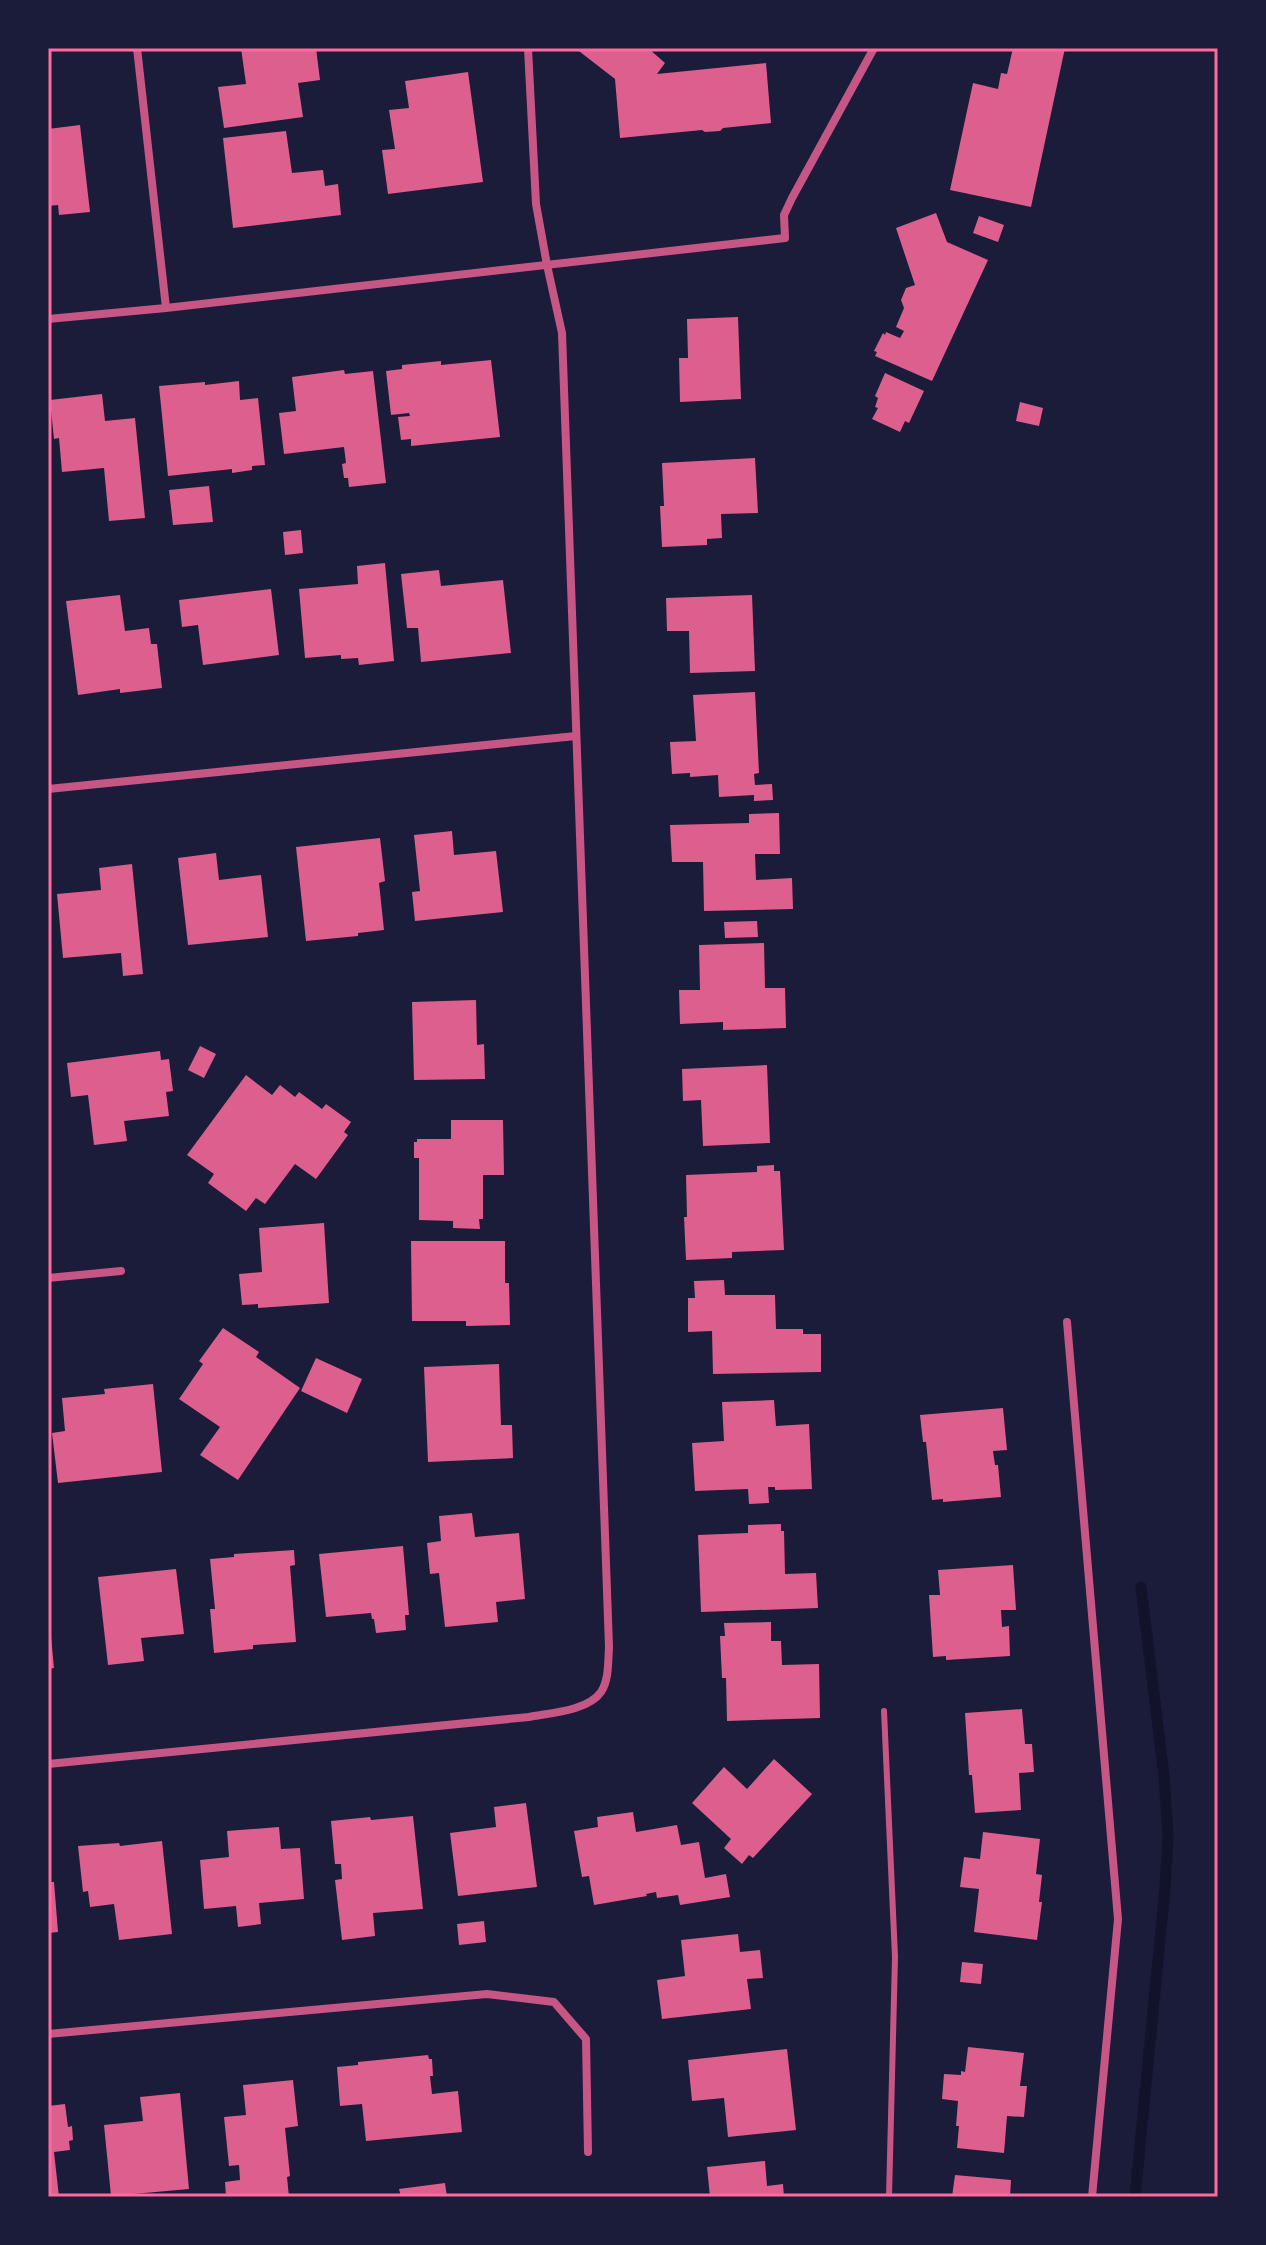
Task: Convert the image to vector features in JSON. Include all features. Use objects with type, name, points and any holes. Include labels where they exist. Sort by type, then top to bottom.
[{"type":"street","points":[[137,48],[166,308]]},
{"type":"street","points":[[48,1764],[529,1717],[587,1704],[602,1691],[609,1647],[562,333],[536,204],[528,48]]},
{"type":"street","points":[[48,319],[785,238],[784,215],[874,48]]},
{"type":"street","points":[[48,789],[576,736]]},
{"type":"street","points":[[48,1278],[121,1271]]},
{"type":"street","points":[[1067,1322],[1118,1919],[1092,2197]]},
{"type":"street","points":[[48,2034],[487,1994],[554,2002],[586,2039],[588,2152]]},
{"type":"lane","points":[[884,1711],[895,1957],[889,2197]]},
{"type":"building","points":[[241,48],[316,48],[320,80],[298,83],[303,117],[224,128],[218,87],[246,84]]},
{"type":"building","points":[[575,48],[648,48],[665,63],[657,74],[766,63],[771,123],[723,128],[720,131],[620,138],[615,79]]},
{"type":"building","points":[[1013,48],[1065,48],[1031,207],[950,190],[973,83],[998,89],[1001,73],[1007,74]]},
{"type":"building","points":[[468,72],[483,182],[388,194],[382,150],[395,149],[389,110],[409,108],[405,81]]},
{"type":"building","points":[[80,125],[90,212],[59,215],[58,205],[48,206],[48,129]]},
{"type":"building","points":[[286,131],[292,173],[323,170],[325,186],[338,184],[341,215],[233,228],[223,138]]},
{"type":"building","points":[[936,213],[947,242],[988,260],[932,381],[875,356],[877,352],[874,351],[883,333],[900,338],[904,331],[896,327],[904,308],[901,300],[906,288],[915,285],[896,228]]},
{"type":"building","points":[[979,216],[1004,225],[998,242],[973,233]]},
{"type":"building","points":[[738,317],[741,399],[680,402],[679,358],[688,358],[687,319]]},
{"type":"building","points":[[491,360],[500,437],[411,446],[411,439],[401,440],[398,417],[410,416],[409,413],[391,415],[386,371],[402,369],[402,365]]},
{"type":"building","points":[[344,370],[345,374],[373,371],[386,483],[349,487],[342,464],[346,463],[344,447],[284,454],[279,413],[296,411],[292,377]]},
{"type":"building","points":[[885,373],[924,391],[909,423],[905,421],[900,432],[872,419],[878,408],[875,407],[878,398],[875,396]]},
{"type":"building","points":[[239,381],[240,400],[258,398],[265,465],[232,473],[232,469],[168,476],[159,386]]},
{"type":"building","points":[[102,394],[105,421],[135,418],[145,518],[109,521],[104,468],[62,472],[59,438],[54,439],[50,400]]},
{"type":"building","points":[[1020,402],[1043,408],[1039,426],[1016,421]]},
{"type":"building","points":[[755,458],[758,513],[721,514],[722,538],[707,539],[707,545],[662,547],[662,463]]},
{"type":"building","points":[[209,486],[213,522],[173,525],[169,490]]},
{"type":"building","points":[[301,530],[303,553],[285,555],[283,532]]},
{"type":"building","points":[[385,563],[394,661],[359,665],[358,658],[341,659],[341,655],[305,658],[299,589],[358,584],[357,566]]},
{"type":"building","points":[[439,570],[441,586],[503,580],[511,653],[421,662],[418,628],[407,628],[401,574]]},
{"type":"building","points":[[271,589],[279,655],[203,665],[198,625],[182,627],[179,600]]},
{"type":"building","points":[[120,595],[125,631],[149,628],[151,644],[157,644],[162,688],[120,693],[120,689],[78,695],[66,601]]},
{"type":"building","points":[[752,595],[755,671],[690,673],[689,631],[667,631],[666,598]]},
{"type":"building","points":[[755,692],[759,773],[754,774],[755,785],[772,784],[773,800],[754,801],[754,795],[719,797],[718,775],[690,777],[690,773],[672,774],[670,742],[696,741],[693,695]]},
{"type":"building","points":[[779,813],[780,854],[755,854],[756,880],[792,878],[793,909],[704,911],[703,862],[672,862],[670,825],[749,823],[749,814]]},
{"type":"building","points":[[452,831],[454,855],[496,851],[503,912],[415,921],[412,892],[420,891],[414,835]]},
{"type":"building","points":[[380,838],[385,881],[379,883],[384,930],[306,941],[296,847]]},
{"type":"building","points":[[216,853],[219,880],[261,875],[268,937],[188,945],[178,858]]},
{"type":"building","points":[[132,864],[143,974],[123,976],[121,953],[63,958],[57,894],[101,890],[99,868]]},
{"type":"building","points":[[757,921],[758,937],[725,938],[724,922]]},
{"type":"building","points":[[764,943],[765,988],[785,988],[786,1028],[723,1030],[723,1022],[680,1024],[679,990],[700,990],[699,945]]},
{"type":"building","points":[[476,1000],[477,1045],[484,1044],[485,1079],[414,1080],[412,1002]]},
{"type":"building","points":[[200,1046],[216,1054],[204,1078],[188,1070]]},
{"type":"building","points":[[160,1051],[161,1060],[169,1059],[173,1091],[166,1092],[169,1116],[124,1121],[127,1141],[94,1145],[88,1095],[71,1097],[67,1063]]},
{"type":"building","points":[[767,1065],[770,1143],[703,1146],[701,1100],[683,1101],[682,1069]]},
{"type":"building","points":[[246,1075],[272,1095],[280,1085],[295,1097],[299,1092],[322,1109],[326,1104],[351,1122],[344,1132],[348,1135],[316,1179],[295,1164],[265,1204],[256,1198],[246,1211],[208,1183],[214,1174],[187,1155]]},
{"type":"building","points":[[451,1120],[503,1120],[504,1175],[483,1175],[483,1219],[479,1219],[480,1229],[453,1228],[453,1221],[419,1220],[419,1158],[414,1158],[414,1142],[417,1139],[451,1139]]},
{"type":"building","points":[[774,1165],[774,1171],[780,1171],[784,1250],[732,1252],[732,1258],[686,1260],[686,1175],[757,1172],[757,1166]]},
{"type":"building","points":[[324,1223],[329,1303],[258,1308],[258,1304],[242,1305],[239,1274],[262,1272],[259,1228]]},
{"type":"building","points":[[411,1241],[505,1241],[505,1283],[509,1283],[510,1325],[466,1326],[466,1321],[412,1321]]},
{"type":"building","points":[[724,1280],[725,1295],[775,1295],[776,1329],[803,1329],[803,1334],[821,1334],[821,1372],[713,1374],[712,1331],[688,1332],[688,1298],[695,1298],[694,1281]]},
{"type":"building","points":[[223,1328],[259,1352],[256,1357],[300,1388],[238,1480],[200,1455],[220,1427],[179,1399],[203,1364],[199,1361]]},
{"type":"building","points":[[316,1358],[362,1379],[347,1413],[301,1391]]},
{"type":"building","points":[[499,1364],[501,1425],[512,1425],[513,1458],[428,1462],[424,1367]]},
{"type":"building","points":[[153,1384],[162,1472],[58,1483],[52,1433],[65,1431],[62,1398],[105,1394],[104,1389]]},
{"type":"building","points":[[774,1400],[776,1426],[809,1424],[812,1489],[775,1490],[775,1487],[768,1487],[769,1503],[749,1504],[748,1489],[695,1491],[692,1443],[724,1441],[722,1402]]},
{"type":"building","points":[[1003,1408],[1007,1450],[993,1451],[995,1465],[998,1465],[1001,1497],[943,1502],[943,1499],[932,1500],[920,1415]]},
{"type":"building","points":[[472,1513],[475,1537],[519,1533],[525,1599],[496,1602],[498,1622],[445,1627],[439,1573],[430,1574],[427,1543],[441,1541],[439,1516]]},
{"type":"building","points":[[781,1524],[781,1531],[784,1531],[785,1574],[816,1573],[818,1608],[701,1612],[698,1535],[748,1533],[748,1525]]},
{"type":"building","points":[[403,1546],[409,1615],[405,1615],[406,1630],[376,1633],[371,1613],[326,1617],[319,1554]]},
{"type":"building","points":[[294,1550],[295,1565],[290,1566],[296,1642],[253,1645],[253,1649],[214,1653],[210,1609],[215,1609],[210,1559],[234,1557],[234,1554]]},
{"type":"building","points":[[1013,1565],[1016,1610],[1001,1610],[1002,1627],[1009,1626],[1010,1656],[946,1660],[946,1656],[933,1657],[929,1595],[940,1595],[938,1570]]},
{"type":"building","points":[[176,1569],[184,1634],[141,1638],[144,1661],[108,1665],[98,1577]]},
{"type":"building","points":[[771,1622],[771,1641],[781,1641],[782,1665],[819,1664],[820,1718],[727,1721],[726,1678],[722,1678],[720,1636],[725,1636],[724,1623]]},
{"type":"building","points":[[48,1626],[54,1668],[48,1669]]},
{"type":"building","points":[[1022,1709],[1025,1744],[1032,1744],[1034,1772],[1019,1773],[1021,1810],[975,1813],[965,1713]]},
{"type":"building","points":[[774,1759],[812,1794],[753,1858],[749,1855],[742,1864],[724,1848],[731,1839],[692,1803],[724,1767],[747,1789]]},
{"type":"building","points":[[526,1803],[537,1887],[458,1896],[450,1833],[496,1827],[494,1807]]},
{"type":"building","points":[[633,1812],[636,1832],[677,1825],[681,1845],[699,1842],[705,1878],[726,1874],[730,1897],[680,1905],[678,1895],[657,1898],[656,1892],[594,1905],[589,1876],[582,1877],[574,1831],[598,1827],[597,1817]]},
{"type":"building","points":[[413,1816],[423,1909],[373,1913],[375,1936],[342,1940],[335,1880],[342,1879],[341,1864],[335,1864],[331,1821]]},
{"type":"building","points":[[279,1827],[281,1849],[300,1848],[304,1899],[259,1903],[261,1924],[238,1927],[236,1906],[204,1909],[200,1860],[229,1857],[227,1831]]},
{"type":"building","points":[[983,1832],[1040,1839],[1036,1874],[1042,1875],[1039,1902],[1042,1902],[1037,1940],[974,1932],[979,1889],[960,1887],[964,1857],[980,1859]]},
{"type":"building","points":[[162,1841],[172,1934],[119,1940],[114,1904],[90,1907],[88,1891],[83,1892],[78,1846],[119,1843],[120,1846]]},
{"type":"building","points":[[48,1882],[54,1882],[58,1932],[48,1933]]},
{"type":"building","points":[[484,1921],[486,1942],[459,1945],[457,1924]]},
{"type":"building","points":[[738,1934],[740,1952],[760,1950],[763,1978],[747,1979],[751,2009],[662,2019],[657,1980],[685,1976],[681,1940]]},
{"type":"building","points":[[962,1962],[983,1964],[981,1984],[960,1982]]},
{"type":"building","points":[[968,2047],[1024,2053],[1020,2086],[1027,2086],[1024,2117],[1007,2116],[1004,2153],[957,2148],[958,2101],[942,2099],[944,2074],[961,2075],[961,2071],[965,2072]]},
{"type":"building","points":[[787,2049],[796,2130],[728,2137],[724,2098],[692,2101],[688,2060]]},
{"type":"building","points":[[428,2055],[432,2059],[432,2094],[458,2091],[462,2132],[366,2141],[362,2104],[340,2106],[337,2067]]},
{"type":"building","points":[[293,2080],[298,2126],[285,2128],[289,2197],[226,2197],[225,2182],[240,2180],[239,2165],[229,2166],[224,2117],[246,2115],[243,2085]]},
{"type":"building","points":[[180,2093],[189,2189],[111,2196],[104,2125],[143,2121],[140,2097]]},
{"type":"building","points":[[65,2104],[73,2140],[69,2141],[70,2150],[54,2152],[59,2197],[48,2197],[48,2106]]},
{"type":"building","points":[[765,2161],[767,2186],[783,2184],[784,2197],[710,2197],[707,2167]]},
{"type":"building","points":[[955,2175],[1011,2180],[1010,2197],[952,2197]]},
{"type":"building","points":[[445,2183],[447,2197],[401,2197],[399,2189]]},
{"type":"waterway","points":[[1135,2197],[1168,1836],[1164,1776],[1141,1587]]}]
